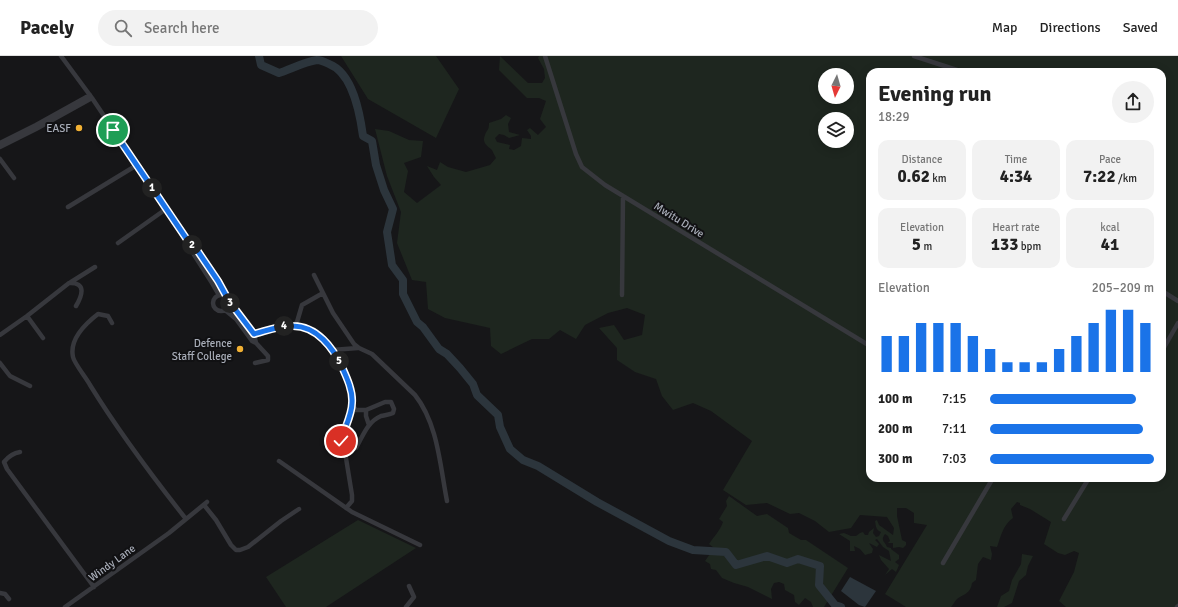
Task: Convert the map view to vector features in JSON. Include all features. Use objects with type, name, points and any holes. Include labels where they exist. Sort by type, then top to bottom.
[{"type":"street","points":[[61,56],[91,96],[190,244],[195,247],[218,281],[228,299],[254,334],[256,343]]},
{"type":"street","name":"Mwitu Drive","points":[[545,56],[576,154],[582,167],[593,177],[866,344]]},
{"type":"street","points":[[914,56],[951,68]]},
{"type":"street","points":[[0,143],[91,96]]},
{"type":"street","points":[[0,147],[36,129],[91,96]]},
{"type":"street","points":[[0,159],[14,178]]},
{"type":"street","points":[[68,207],[137,165]]},
{"type":"street","points":[[622,294],[623,196]]},
{"type":"street","points":[[118,243],[166,209]]},
{"type":"street","points":[[190,244],[191,250],[219,295],[228,299]]},
{"type":"street","points":[[0,335],[69,283],[96,267]]},
{"type":"street","points":[[314,275],[333,313],[350,339],[359,348],[376,357],[415,395],[421,403],[436,440],[447,501]]},
{"type":"street","points":[[69,283],[75,283],[80,286],[82,291],[81,298],[76,306]]},
{"type":"street","points":[[294,325],[297,322],[302,306],[323,293]]},
{"type":"street","points":[[1166,294],[1178,301]]},
{"type":"street","points":[[219,295],[214,300],[214,307],[219,311],[225,310],[228,307],[228,299]]},
{"type":"street","points":[[225,310],[236,319],[252,341],[256,343],[268,356],[268,360],[255,363]]},
{"type":"street","points":[[112,323],[108,316],[98,314],[88,322],[78,334],[74,346],[73,358],[142,463],[186,519]]},
{"type":"street","points":[[27,316],[43,338]]},
{"type":"street","points":[[1166,344],[1178,323]]},
{"type":"street","points":[[254,334],[283,326],[294,325],[306,328],[320,335],[332,350],[347,380],[353,397],[341,441],[341,449],[345,452],[352,495],[352,501],[346,508]]},
{"type":"street","points":[[332,350],[359,348]]},
{"type":"street","points":[[0,363],[10,376],[30,386]]},
{"type":"street","points":[[345,452],[356,448],[369,425],[381,416],[393,413],[394,409],[391,402],[385,402],[366,410],[356,410],[352,405]]},
{"type":"street","points":[[378,406],[381,416]]},
{"type":"street","points":[[366,410],[369,425]]},
{"type":"street","points":[[20,452],[15,452],[7,458],[4,462],[7,469],[94,587]]},
{"type":"street","points":[[279,462],[352,512],[420,545]]},
{"type":"street","points":[[943,563],[991,482]]},
{"type":"street","points":[[1064,519],[1087,482]]},
{"type":"street","name":"Windy Lane","points":[[65,607],[169,533],[206,503],[231,545],[236,550],[248,547],[299,508]]},
{"type":"street","points":[[406,607],[414,597],[409,586]]},
{"type":"street","points":[[0,594],[5,594],[9,599]]},
{"type":"shaded area","points":[[341,56],[436,56],[459,89],[436,138],[368,99]]},
{"type":"shaded area","points":[[500,56],[528,83],[542,83],[545,78],[544,69],[538,58],[539,56],[1178,56],[1178,607],[1066,607],[1059,601],[1074,572],[1079,553],[1074,551],[1065,555],[1058,553],[1044,544],[1051,522],[1017,502],[1011,509],[1013,518],[1005,527],[997,547],[990,546],[992,554],[991,560],[983,557],[978,564],[976,580],[972,583],[969,591],[957,599],[951,607],[906,607],[885,594],[927,525],[914,523],[914,513],[906,508],[897,508],[897,516],[902,540],[906,542],[906,545],[903,548],[893,548],[893,543],[888,543],[890,541],[888,536],[885,534],[883,541],[887,547],[891,548],[899,555],[899,559],[895,562],[899,565],[896,572],[892,569],[885,575],[889,569],[881,560],[879,555],[891,561],[889,551],[883,547],[877,539],[875,540],[879,544],[877,547],[869,543],[873,549],[872,553],[865,555],[860,549],[854,546],[855,551],[850,551],[850,541],[839,534],[844,533],[851,536],[856,536],[863,532],[865,535],[868,535],[874,528],[873,533],[876,537],[879,536],[881,532],[876,527],[875,521],[877,520],[879,525],[893,535],[894,528],[887,517],[860,515],[851,528],[829,532],[815,521],[799,513],[790,514],[767,503],[746,505],[723,490],[752,441],[711,411],[693,403],[673,410],[662,396],[656,379],[635,372],[617,360],[617,348],[599,328],[614,325],[624,340],[642,335],[645,315],[627,308],[608,313],[585,325],[576,339],[560,330],[549,339],[532,339],[501,354],[491,346],[490,328],[445,318],[428,309],[426,282],[412,280],[397,243],[401,212],[387,176],[375,129],[389,131],[409,140],[423,141],[421,157],[404,163],[408,171],[404,192],[417,203],[441,185],[427,166],[437,170],[440,162],[448,167],[466,172],[490,165],[496,158],[492,150],[484,141],[489,123],[501,119],[506,115],[511,118],[508,124],[509,132],[520,135],[509,138],[499,134],[495,138],[497,142],[510,145],[509,149],[514,150],[521,146],[522,138],[531,139],[531,136],[527,130],[530,128],[538,135],[546,127],[540,119],[546,101],[539,98],[527,98],[499,70]]},
{"type":"shaded area","points":[[729,496],[757,516],[767,514],[788,528],[789,533],[801,540],[806,540],[848,568],[824,607],[813,607],[811,602],[805,598],[799,605],[795,602],[794,595],[785,590],[784,584],[779,582],[774,583],[771,589],[772,599],[748,587],[722,578],[716,570],[711,569],[710,564],[705,561],[714,548],[709,544],[722,525],[723,522],[719,519],[727,506],[726,501]]},
{"type":"shaded area","points":[[358,520],[416,548],[326,607],[286,607],[266,577]]},
{"type":"shaded area","points":[[1022,554],[1033,556],[1028,566],[1026,575],[1019,581],[1012,603],[1004,607],[997,607],[1001,596],[1009,591],[1012,580],[1021,564]]},
{"type":"shaded area","points":[[850,577],[876,591],[865,607],[859,605],[841,591]]},
{"type":"waterway","points":[[259,56],[261,65],[279,73],[302,64],[320,60],[337,69],[350,85],[360,117],[363,136],[372,141],[376,165],[384,190],[393,209],[387,232],[392,265],[403,280],[403,294],[417,322],[423,327],[439,349],[447,354],[460,368],[473,384],[477,395],[498,415],[500,427],[510,449],[523,460],[538,466],[597,502],[669,541],[693,550],[726,552],[736,565],[767,556],[787,563],[798,559],[820,566],[819,585],[835,605],[841,607]]},
{"type":"place","name":"EASF","points":[[79,128]]},
{"type":"place","name":"Defence Staff College","points":[[240,349]]},
{"type":"route","points":[[113,130],[190,244],[195,247],[218,281],[229,301],[254,334],[283,326],[294,325],[306,328],[320,335],[324,339],[340,363],[353,397],[341,441]]}]
